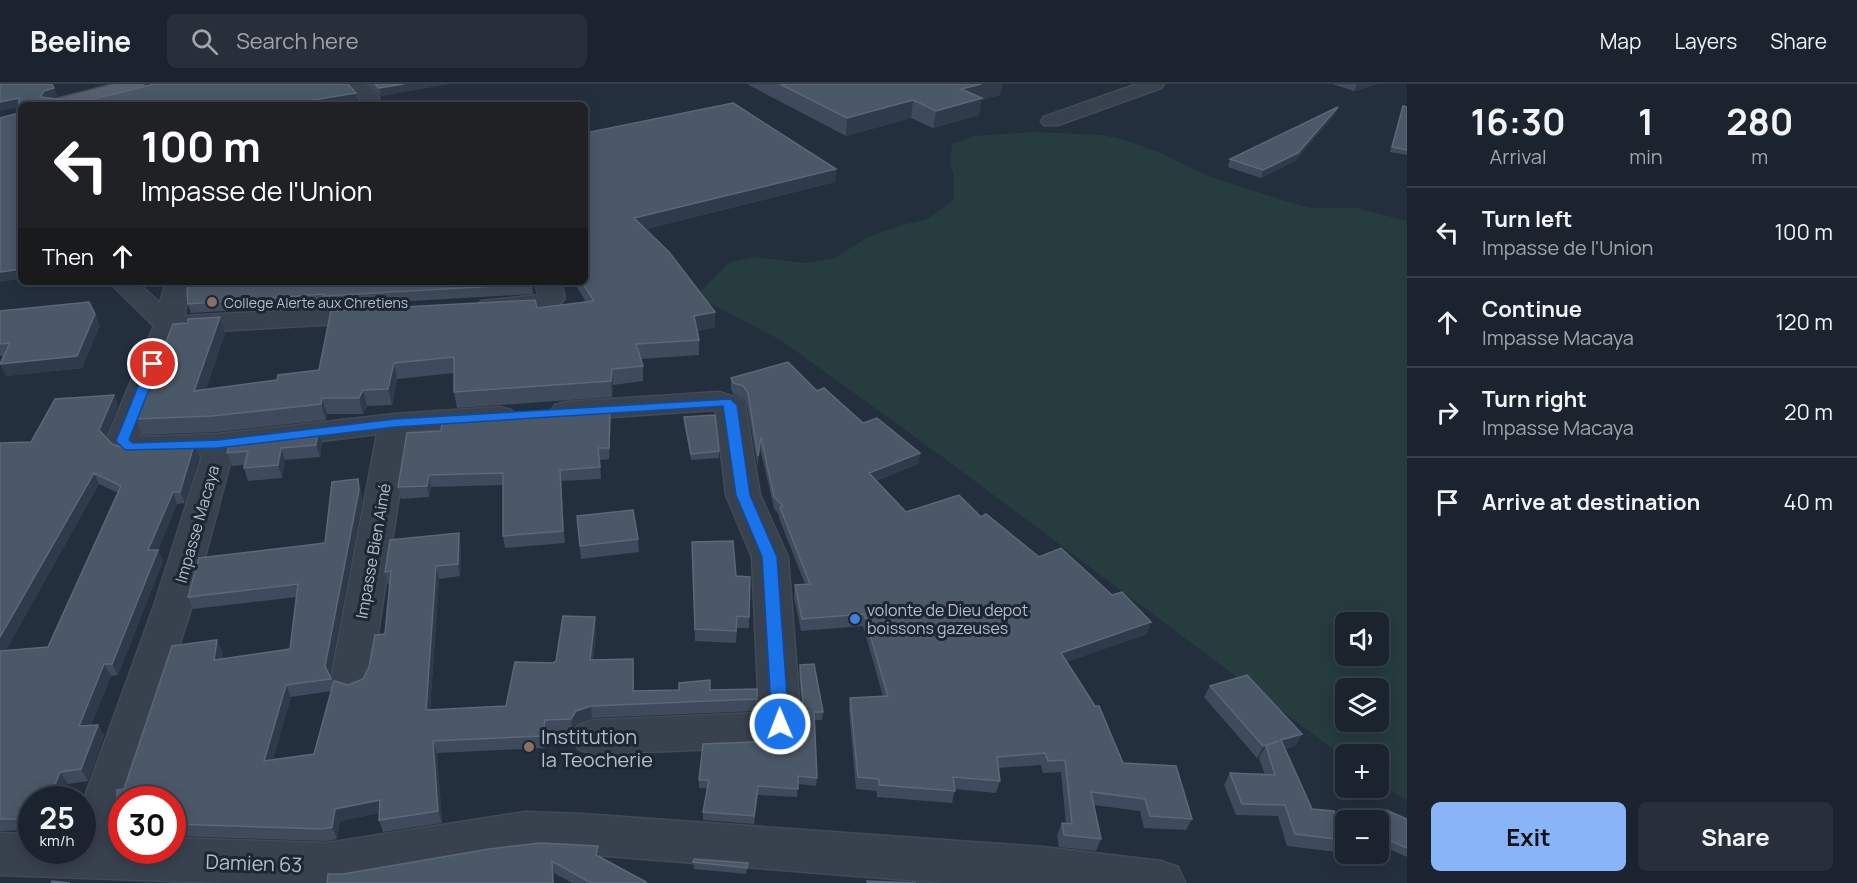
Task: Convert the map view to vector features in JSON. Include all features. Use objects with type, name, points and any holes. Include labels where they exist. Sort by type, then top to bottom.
[{"type":"main road","points":[[67,102],[136,84]]},
{"type":"street","points":[[354,84],[370,97],[369,102]]},
{"type":"street","points":[[1051,121],[1155,84]]},
{"type":"street","points":[[125,285],[168,326],[402,312]]},
{"type":"street","name":"Impasse Macaya","points":[[96,831],[173,606],[217,459],[218,444],[130,447],[122,441],[168,326],[178,285]]},
{"type":"street","points":[[460,309],[545,293]]},
{"type":"street","points":[[218,444],[395,423],[719,401],[730,405],[743,495],[770,557],[780,724],[772,730],[593,737]]},
{"type":"street","name":"Impasse Bien Aimé","points":[[351,679],[395,423]]},
{"type":"street","name":"Damien 63","points":[[96,858],[327,874],[525,832],[582,834],[1043,876],[1161,883]]},
{"type":"street","name":"Damien 63","points":[[0,854],[18,855]]},
{"type":"green space","points":[[1033,132],[1101,135],[1121,139],[1158,152],[1206,175],[1288,202],[1311,208],[1356,208],[1407,221],[1407,801],[1389,788],[1389,744],[1335,744],[1335,751],[944,458],[782,341],[696,296],[730,262],[754,257],[806,263],[835,258],[868,237],[905,224],[926,220],[954,200],[954,175],[950,166],[952,144],[973,136]]},
{"type":"building","points":[[0,84],[52,84],[54,88],[44,91],[40,97],[58,99],[59,102],[19,102],[19,98],[0,102]]},
{"type":"building","points":[[154,84],[348,84],[356,93],[307,101],[82,102]]},
{"type":"building","points":[[375,84],[404,84],[379,88]]},
{"type":"building","points":[[780,84],[981,84],[961,89],[982,98],[936,111],[913,100],[847,118]]},
{"type":"building","points":[[733,103],[836,169],[634,218],[669,252],[715,312],[694,316],[699,340],[636,344],[643,366],[612,369],[611,381],[454,392],[454,357],[394,363],[388,389],[363,390],[359,398],[322,398],[321,404],[212,416],[136,419],[173,324],[188,323],[188,319],[220,317],[194,391],[277,380],[278,375],[319,370],[331,311],[535,300],[537,308],[594,301],[584,285],[588,285],[588,132]]},
{"type":"building","points":[[1403,106],[1407,107],[1407,150],[1392,147]]},
{"type":"building","points":[[1338,107],[1298,153],[1263,170],[1230,159]]},
{"type":"building","points":[[18,113],[18,269],[0,272],[0,118]]},
{"type":"building","points":[[188,285],[515,285],[323,296],[324,294],[188,304]]},
{"type":"building","points":[[89,302],[95,314],[77,356],[0,364],[10,343],[0,344],[0,311]]},
{"type":"building","points":[[788,362],[817,391],[824,388],[863,423],[877,418],[920,453],[869,473],[906,512],[959,495],[981,517],[986,514],[1039,557],[1061,548],[1112,595],[1122,592],[1151,622],[1061,653],[1095,706],[1099,706],[1123,763],[1176,766],[1192,819],[1150,816],[1145,799],[1091,792],[1101,839],[1064,835],[1062,823],[1072,824],[1065,760],[1048,761],[1045,753],[997,757],[1000,781],[953,777],[955,791],[879,785],[879,779],[858,777],[850,698],[888,696],[864,614],[802,619],[795,585],[810,584],[780,507],[783,506],[774,497],[761,437],[758,456],[748,393],[743,386],[733,383],[731,378]]},
{"type":"building","points":[[114,395],[99,430],[112,444],[125,448],[194,445],[180,492],[173,492],[148,550],[158,550],[112,664],[104,664],[79,726],[98,725],[81,769],[60,772],[54,786],[18,786],[18,819],[0,819],[0,651],[48,647],[121,486],[94,473],[0,637],[0,443],[31,442],[55,399]]},
{"type":"building","points":[[610,408],[609,448],[598,448],[600,467],[560,470],[563,531],[503,536],[503,473],[429,475],[427,486],[398,487],[407,433],[441,431],[442,423],[454,422],[454,419]]},
{"type":"building","points":[[715,415],[719,451],[691,454],[684,417]]},
{"type":"building","points":[[318,431],[316,445],[281,448],[278,465],[244,468],[248,451],[227,453],[230,441]]},
{"type":"building","points":[[358,479],[359,490],[325,666],[331,679],[286,685],[264,761],[314,754],[334,681],[348,685],[363,679],[369,667],[375,635],[385,634],[391,571],[385,572],[390,540],[459,533],[458,564],[436,566],[426,710],[506,706],[515,662],[553,663],[556,661],[563,616],[595,617],[590,660],[633,659],[633,691],[679,690],[679,683],[710,680],[710,690],[757,689],[757,699],[591,706],[576,711],[571,719],[545,720],[543,736],[433,741],[438,811],[379,820],[380,800],[335,809],[332,827],[322,829],[186,824],[186,786],[125,786],[172,646],[217,640],[214,660],[290,649],[298,584],[188,597],[199,558],[325,543],[332,482]]},
{"type":"building","points":[[633,510],[638,539],[580,546],[577,516]]},
{"type":"building","points":[[733,541],[736,576],[750,577],[749,617],[737,616],[736,631],[695,629],[692,542]]},
{"type":"building","points":[[814,664],[823,712],[814,712],[817,778],[798,776],[798,789],[758,786],[754,816],[703,812],[709,780],[699,780],[703,744],[774,741],[795,730],[804,716],[800,665]]},
{"type":"building","points":[[1247,675],[1302,734],[1281,740],[1312,809],[1334,811],[1335,839],[1295,834],[1285,805],[1242,804],[1230,773],[1275,775],[1266,746],[1279,741],[1263,746],[1210,686]]},
{"type":"building","points":[[1389,811],[1407,819],[1407,848],[1389,840]]},
{"type":"building","points":[[540,843],[598,846],[596,855],[646,882],[591,883],[552,861],[553,883],[327,883],[328,874],[343,874],[489,849]]},
{"type":"building","points":[[694,859],[748,863],[747,868],[693,862]]},
{"type":"building","points":[[867,881],[916,883],[868,883]]},
{"type":"place","name":"College Alerte aux Chretiens","points":[[212,302]]},
{"type":"place","name":"volonte de Dieu depot boissons gazeuses","points":[[855,619]]},
{"type":"place","name":"Institution la Teocherie","points":[[529,747]]},
{"type":"route","points":[[153,364],[122,441],[124,445],[130,447],[218,444],[395,423],[726,402],[730,405],[743,495],[770,557],[782,717],[780,724]]}]
